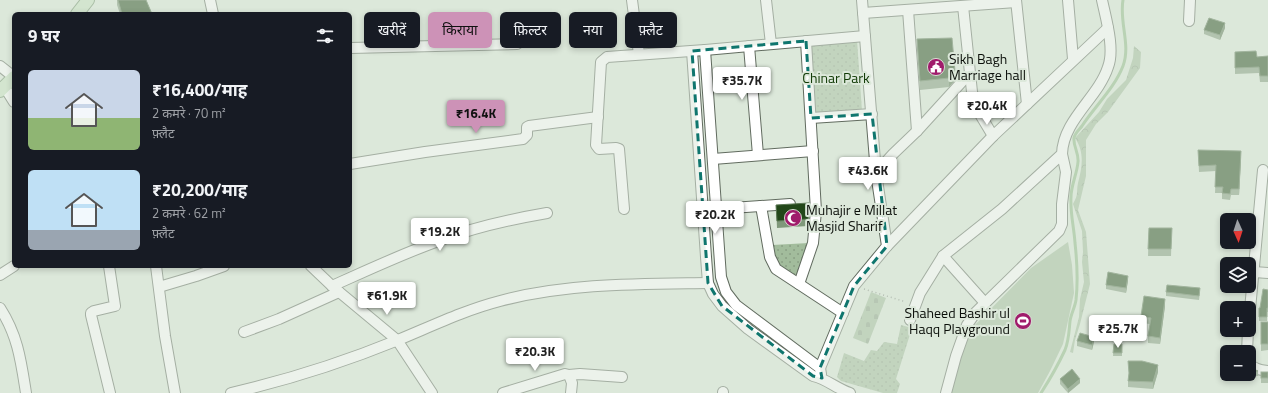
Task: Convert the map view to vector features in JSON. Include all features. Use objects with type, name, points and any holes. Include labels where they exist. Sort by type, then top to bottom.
[{"type":"main road","points":[[79,12],[88,0]]},
{"type":"main road","points":[[2,88],[12,79]]},
{"type":"street","points":[[210,0],[213,12]]},
{"type":"street","points":[[632,0],[639,54]]},
{"type":"street","points":[[766,0],[771,44]]},
{"type":"street","points":[[862,0],[876,173],[887,246]]},
{"type":"street","points":[[1068,0],[1073,60]]},
{"type":"street","points":[[946,393],[956,356],[967,325],[984,303],[1059,231],[1062,224],[1062,204],[1066,172],[1062,154],[1062,143],[1072,125],[1100,85],[1109,66],[1110,48],[1108,28],[1102,0]]},
{"type":"street","points":[[1189,21],[1190,0]]},
{"type":"street","points":[[863,13],[1016,1],[1026,104]]},
{"type":"street","points":[[964,6],[969,74],[972,92],[978,111],[993,136]]},
{"type":"street","points":[[908,10],[917,131]]},
{"type":"street","points":[[822,378],[820,368],[854,286],[887,246],[993,136],[1108,28]]},
{"type":"street","points":[[624,209],[619,149],[599,149],[597,147],[601,62],[603,59],[607,57],[639,54],[705,50],[865,36]]},
{"type":"street","points":[[799,284],[813,243],[815,227],[808,204],[813,151],[806,41]]},
{"type":"street","points":[[352,48],[500,44]]},
{"type":"street","points":[[749,46],[758,155]]},
{"type":"street","points":[[705,50],[721,277],[726,292],[736,305],[820,368]]},
{"type":"street","points":[[692,51],[708,283],[713,294],[722,306],[748,329],[813,376],[822,378],[832,386],[850,393]]},
{"type":"street","points":[[0,66],[12,75]]},
{"type":"street","points":[[876,173],[969,74]]},
{"type":"street","points":[[2,88],[12,100]]},
{"type":"street","points":[[811,118],[872,114]]},
{"type":"street","points":[[352,164],[523,139],[526,136],[527,127],[529,126],[598,117]]},
{"type":"street","points":[[713,159],[813,151]]},
{"type":"street","points":[[910,320],[915,304],[929,276],[943,256],[1002,209],[1062,154]]},
{"type":"street","points":[[1255,257],[1263,170]]},
{"type":"street","points":[[717,209],[808,204]]},
{"type":"street","points":[[761,206],[772,264],[776,269],[843,313]]},
{"type":"street","points":[[244,332],[279,319],[390,260],[442,239],[518,218],[547,213]]},
{"type":"street","points":[[943,256],[984,303]]},
{"type":"street","points":[[0,275],[12,267]]},
{"type":"street","points":[[109,268],[115,306],[113,308],[94,311],[91,315],[110,393]]},
{"type":"street","points":[[156,268],[165,336],[175,393]]},
{"type":"street","points":[[159,287],[218,268]]},
{"type":"street","points":[[313,268],[397,340],[432,393]]},
{"type":"street","points":[[1256,272],[1268,273]]},
{"type":"street","points":[[231,393],[292,377],[333,364],[470,310],[500,301],[541,292],[585,287],[708,283]]},
{"type":"street","points":[[0,308],[15,336],[20,353],[26,393]]},
{"type":"street","points":[[1256,368],[1268,371]]},
{"type":"street","points":[[503,393],[564,374],[622,377]]},
{"type":"street","points":[[569,375],[572,383],[571,393]]},
{"type":"path","points":[[854,286],[915,304]]},
{"type":"highlighted area","points":[[806,41],[811,118],[872,114],[887,246],[854,286],[820,368],[822,378],[813,376],[722,306],[708,283],[692,51]]},
{"type":"green space","name":"Chinar Park","points":[[857,40],[862,111],[815,115],[810,44]]},
{"type":"green space","points":[[1134,46],[1141,52],[1140,68],[1108,112],[1096,124],[1086,140],[1086,176],[1078,210],[1086,232],[1090,284],[1073,353],[1070,352],[1079,317],[1080,299],[1084,282],[1082,262],[1082,231],[1073,204],[1077,195],[1082,160],[1080,149],[1075,138],[1099,112],[1107,99],[1126,80],[1133,58]]},
{"type":"green space","name":"Shaheed Bashir ul Haqq Playground","points":[[1068,242],[1072,265],[1074,293],[1063,344],[1038,393],[950,393],[956,370],[970,330],[1031,268]]},
{"type":"green space","points":[[809,243],[798,279],[775,264],[772,245]]},
{"type":"green space","points":[[871,292],[886,298],[868,344],[853,338]]},
{"type":"green space","points":[[901,325],[912,328],[896,379],[900,384],[897,393],[883,393],[841,381],[837,377],[844,353],[864,361],[871,350],[877,351],[884,342],[897,344]]},
{"type":"building","points":[[118,0],[146,0],[151,12],[121,12]]},
{"type":"building","points":[[1209,18],[1225,23],[1220,35],[1204,30]]},
{"type":"building","name":"Sikh Bagh Marriage hall","points":[[952,38],[955,71],[949,78],[920,81],[917,39]]},
{"type":"building","points":[[1256,51],[1257,57],[1268,56],[1268,76],[1260,76],[1259,67],[1235,68],[1235,52]]},
{"type":"building","points":[[1198,150],[1241,151],[1239,189],[1231,189],[1230,194],[1222,193],[1223,187],[1215,187],[1216,165],[1199,166]]},
{"type":"building","points":[[809,203],[808,219],[777,221],[776,205]]},
{"type":"building","points":[[1149,228],[1172,228],[1171,249],[1148,249]]},
{"type":"building","points":[[1108,272],[1128,276],[1126,288],[1106,285]]},
{"type":"building","points":[[1167,285],[1200,288],[1199,296],[1166,292]]},
{"type":"building","points":[[1263,289],[1268,290],[1267,317],[1259,317],[1259,308]]},
{"type":"building","points":[[1144,296],[1165,299],[1160,338],[1148,336],[1151,318],[1141,316]]},
{"type":"building","points":[[1261,322],[1268,322],[1268,344],[1261,344]]},
{"type":"building","points":[[1080,333],[1094,337],[1092,345],[1077,341]]},
{"type":"building","points":[[1114,344],[1122,344],[1122,353],[1113,353]]},
{"type":"building","points":[[1128,361],[1142,361],[1158,365],[1153,382],[1128,381]]},
{"type":"building","points":[[1072,369],[1080,379],[1068,389],[1060,379]]},
{"type":"building","points":[[1261,372],[1268,372],[1268,378],[1261,378]]},
{"type":"waterway","points":[[1041,393],[1065,350],[1076,300],[1077,264],[1071,203],[1071,193],[1078,162],[1074,138],[1076,133],[1110,90],[1123,66],[1126,50],[1122,17],[1123,0]]},
{"type":"place","name":"Sikh Bagh Marriage hall","points":[[936,67]]},
{"type":"place","name":"Muhajir e Millat Masjid Sharif","points":[[793,218]]},
{"type":"place","name":"Shaheed Bashir ul Haqq Playground","points":[[1023,321]]}]
